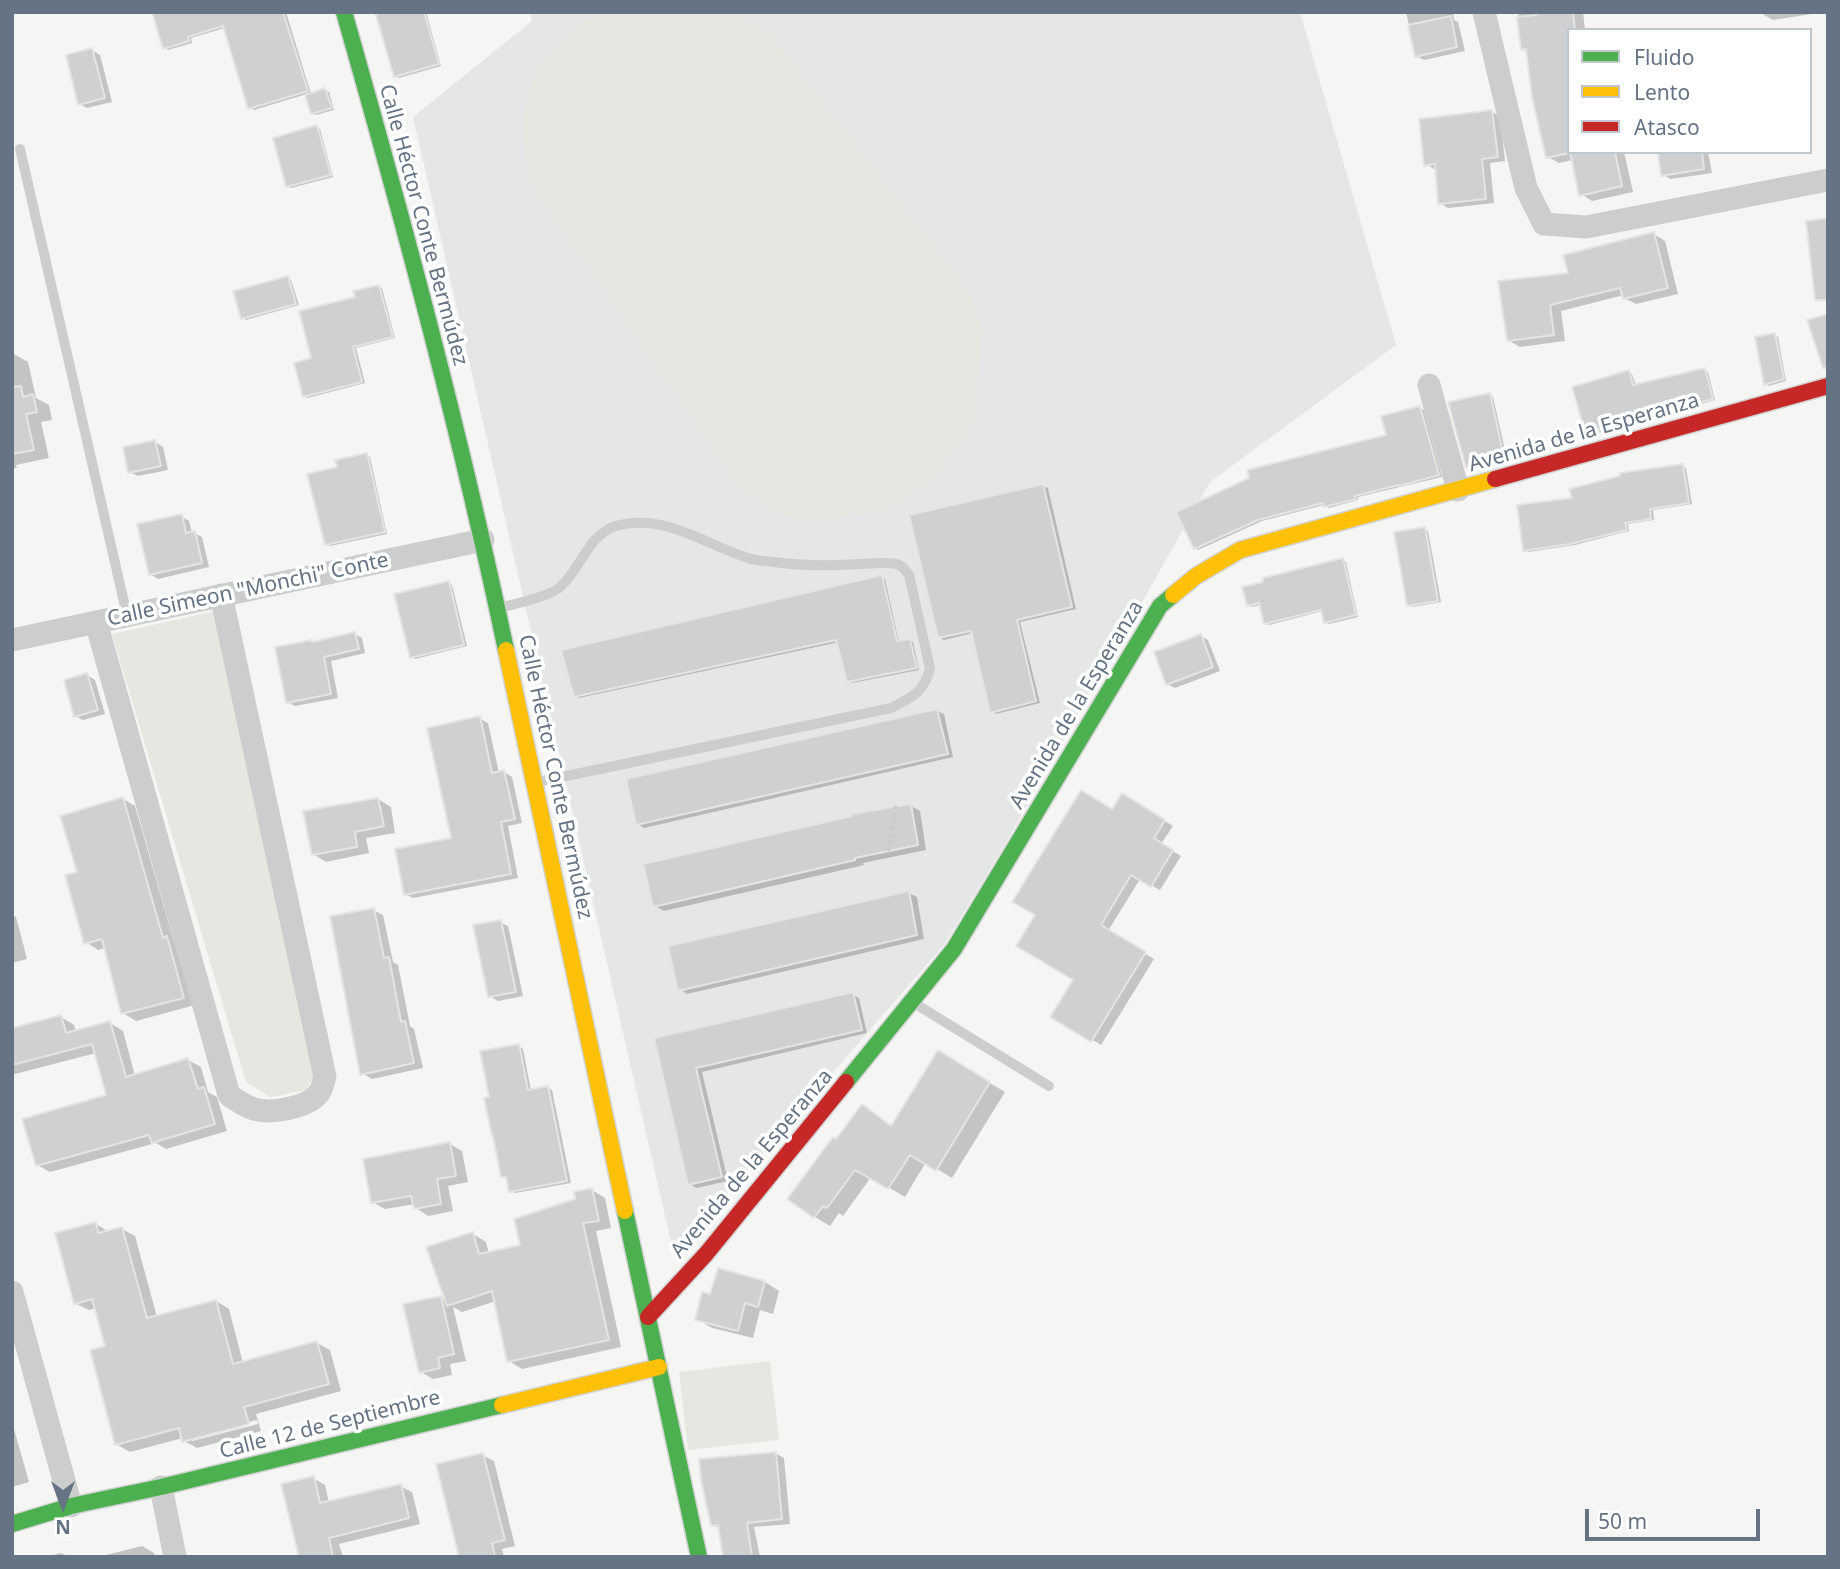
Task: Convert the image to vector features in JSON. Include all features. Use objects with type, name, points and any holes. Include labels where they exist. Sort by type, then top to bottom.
[{"type":"street","name":"Calle Héctor Conte Bermúdez","points":[[344,12],[391,177],[483,540],[699,1557]]},
{"type":"street","points":[[1484,12],[1526,188],[1544,224],[1586,227],[1828,180]]},
{"type":"street","points":[[1429,386],[1458,490]]},
{"type":"street","name":"Avenida de la Esperanza","points":[[648,1317],[706,1254],[954,949],[1160,606],[1196,576],[1240,550],[1828,386]]},
{"type":"street","name":"Calle Simeon \"Monchi\" Conte","points":[[12,640],[483,540]]},
{"type":"street","points":[[96,622],[229,1095],[237,1102],[255,1109],[273,1110],[296,1106],[306,1103],[319,1093],[325,1077],[221,595]]},
{"type":"street","points":[[12,1292],[71,1506]]},
{"type":"street","name":"Calle 12 de Septiembre","points":[[12,1524],[71,1506],[161,1487],[659,1367]]},
{"type":"street","points":[[161,1487],[175,1557]]},
{"type":"lane","points":[[20,149],[127,615]]},
{"type":"lane","points":[[498,608],[557,590],[568,580],[590,545],[614,526],[654,524],[692,535],[749,559],[798,566],[894,563],[903,566],[909,575],[930,668],[927,681],[921,690],[891,708],[535,782]]},
{"type":"lane","points":[[912,1001],[1049,1086]]},
{"type":"path","points":[[888,851],[897,806]]},
{"type":"shaded area","points":[[530,12],[1300,12],[1396,345],[1210,482],[1005,844],[943,946],[674,1255],[413,117],[532,21]]},
{"type":"shaded area","points":[[610,12],[732,12],[770,34],[968,291],[982,329],[973,423],[929,482],[886,510],[817,520],[780,515],[740,488],[528,179],[523,117],[537,70],[575,26]]},
{"type":"shaded area","points":[[216,611],[315,1074],[306,1090],[270,1097],[246,1082],[112,634]]},
{"type":"shaded area","points":[[770,1361],[779,1440],[688,1450],[679,1372]]},
{"type":"building","points":[[152,12],[283,12],[308,91],[248,109],[223,26],[188,37],[189,41],[163,49]]},
{"type":"building","points":[[375,12],[424,12],[439,64],[394,77]]},
{"type":"building","points":[[1536,12],[1573,12],[1575,28],[1567,28],[1567,153],[1546,158],[1532,97],[1526,49],[1521,50],[1517,17],[1536,15]]},
{"type":"building","points":[[1451,16],[1457,47],[1415,57],[1408,25]]},
{"type":"building","points":[[92,48],[105,98],[78,105],[66,55]]},
{"type":"building","points":[[325,88],[332,108],[311,114],[305,95]]},
{"type":"building","points":[[1492,110],[1498,157],[1482,159],[1486,199],[1438,204],[1435,164],[1424,166],[1419,119]]},
{"type":"building","points":[[317,125],[331,175],[286,187],[273,138]]},
{"type":"building","points":[[1570,154],[1615,154],[1622,186],[1579,196]]},
{"type":"building","points":[[1658,154],[1702,154],[1704,169],[1661,176]]},
{"type":"building","points":[[1828,218],[1828,300],[1815,300],[1806,221]]},
{"type":"building","points":[[1654,232],[1668,288],[1623,299],[1620,288],[1550,305],[1554,335],[1507,341],[1498,281],[1568,273],[1563,255]]},
{"type":"building","points":[[288,276],[296,304],[241,319],[233,291]]},
{"type":"building","points":[[379,285],[393,337],[353,347],[362,382],[303,397],[294,363],[311,358],[299,311],[355,297],[353,291]]},
{"type":"building","points":[[1828,314],[1828,368],[1823,368],[1807,320]]},
{"type":"building","points":[[1775,333],[1784,379],[1764,385],[1755,337]]},
{"type":"building","points":[[1705,368],[1713,399],[1586,434],[1572,387],[1629,370],[1633,385]]},
{"type":"building","points":[[21,386],[23,397],[33,394],[37,412],[26,414],[34,450],[12,454],[12,387]]},
{"type":"building","points":[[1490,393],[1504,457],[1466,468],[1448,402]]},
{"type":"building","points":[[1420,406],[1439,475],[1355,496],[1356,499],[1324,507],[1323,503],[1258,520],[1194,549],[1176,512],[1249,478],[1247,470],[1386,435],[1381,416]]},
{"type":"building","points":[[155,440],[161,466],[128,473],[123,447]]},
{"type":"building","points":[[367,453],[385,532],[325,545],[307,474],[337,467],[335,460]]},
{"type":"building","points":[[1683,464],[1689,503],[1650,509],[1651,519],[1625,523],[1627,530],[1570,544],[1523,551],[1517,505],[1572,498],[1569,489],[1620,476],[1620,473]]},
{"type":"building","points":[[1043,484],[1072,607],[1017,620],[1036,701],[990,713],[971,631],[938,638],[909,515]]},
{"type":"building","points":[[182,514],[186,533],[195,531],[202,563],[149,575],[137,524]]},
{"type":"building","points":[[1425,527],[1438,601],[1407,606],[1394,532]]},
{"type":"building","points":[[1343,558],[1356,615],[1324,623],[1321,610],[1264,624],[1259,603],[1247,606],[1242,587],[1263,582],[1263,578]]},
{"type":"building","points":[[882,575],[897,641],[910,639],[917,668],[847,682],[836,640],[574,697],[561,650]]},
{"type":"building","points":[[449,581],[464,645],[410,658],[394,594]]},
{"type":"building","points":[[355,632],[359,649],[324,657],[331,694],[286,703],[275,647]]},
{"type":"building","points":[[1201,634],[1213,667],[1166,685],[1154,652]]},
{"type":"building","points":[[87,673],[98,710],[74,717],[64,680]]},
{"type":"building","points":[[937,709],[948,754],[636,825],[626,779]]},
{"type":"building","points":[[480,716],[492,773],[504,770],[515,819],[501,822],[511,874],[404,895],[395,849],[451,838],[427,728]]},
{"type":"building","points":[[1081,790],[1112,809],[1122,793],[1165,820],[1154,838],[1173,850],[1151,887],[1131,875],[1101,925],[1146,952],[1091,1042],[1050,1017],[1073,980],[1016,946],[1035,915],[1012,902]]},
{"type":"building","points":[[123,797],[163,938],[167,936],[184,998],[121,1014],[102,939],[84,944],[65,875],[77,872],[60,816]]},
{"type":"building","points":[[378,798],[384,826],[355,832],[357,847],[312,855],[303,811]]},
{"type":"building","points":[[911,804],[918,845],[653,907],[643,864],[852,814]]},
{"type":"building","points":[[909,891],[917,935],[678,991],[668,946]]},
{"type":"building","points":[[374,908],[384,958],[389,957],[401,1022],[405,1021],[414,1063],[360,1075],[330,916]]},
{"type":"building","points":[[501,920],[516,992],[488,997],[473,925]]},
{"type":"building","points":[[853,992],[862,1030],[696,1068],[722,1177],[688,1185],[654,1038]]},
{"type":"building","points":[[61,1015],[66,1033],[110,1021],[126,1077],[188,1058],[198,1089],[204,1087],[215,1124],[152,1143],[149,1135],[36,1166],[22,1119],[106,1095],[92,1044],[12,1065],[12,1028]]},
{"type":"building","points":[[519,1044],[528,1090],[548,1086],[567,1181],[509,1192],[506,1177],[501,1177],[484,1098],[489,1097],[480,1051]]},
{"type":"building","points":[[938,1050],[990,1082],[936,1171],[910,1155],[888,1189],[855,1170],[827,1208],[823,1206],[814,1218],[787,1199],[833,1137],[836,1139],[862,1104],[891,1126]]},
{"type":"building","points":[[450,1142],[456,1176],[437,1179],[441,1204],[414,1209],[411,1196],[371,1203],[363,1159]]},
{"type":"building","points":[[592,1188],[599,1221],[583,1223],[609,1340],[507,1362],[492,1291],[447,1306],[426,1247],[473,1232],[479,1254],[520,1245],[514,1219],[575,1199],[574,1192]]},
{"type":"building","points":[[96,1222],[98,1233],[122,1227],[147,1318],[216,1300],[233,1364],[317,1341],[329,1384],[244,1407],[249,1424],[182,1442],[179,1428],[115,1445],[90,1350],[105,1346],[92,1299],[74,1304],[55,1233]]},
{"type":"building","points":[[718,1268],[765,1281],[758,1307],[745,1303],[738,1331],[695,1320],[702,1292],[710,1294]]},
{"type":"building","points":[[441,1296],[454,1354],[438,1358],[440,1368],[419,1373],[403,1304]]},
{"type":"building","points":[[776,1452],[782,1519],[747,1523],[752,1557],[723,1557],[718,1525],[711,1526],[699,1459]]},
{"type":"building","points":[[483,1453],[505,1540],[492,1543],[495,1557],[459,1557],[436,1464]]},
{"type":"building","points":[[314,1476],[320,1503],[401,1484],[409,1518],[329,1538],[333,1557],[299,1557],[281,1484]]},
{"type":"traffic: fast","points":[[344,12],[431,330],[506,650]]},
{"type":"traffic: fast","points":[[846,1082],[954,949],[1160,606],[1173,595]]},
{"type":"traffic: fast","points":[[625,1211],[699,1557]]},
{"type":"traffic: fast","points":[[12,1524],[71,1506],[502,1405]]},
{"type":"traffic: slow","points":[[1173,595],[1196,576],[1240,550],[1495,479]]},
{"type":"traffic: slow","points":[[506,650],[625,1211]]},
{"type":"traffic: slow","points":[[502,1405],[659,1367]]},
{"type":"traffic: jam","points":[[1495,479],[1828,386]]},
{"type":"traffic: jam","points":[[648,1317],[706,1254],[846,1082]]}]
